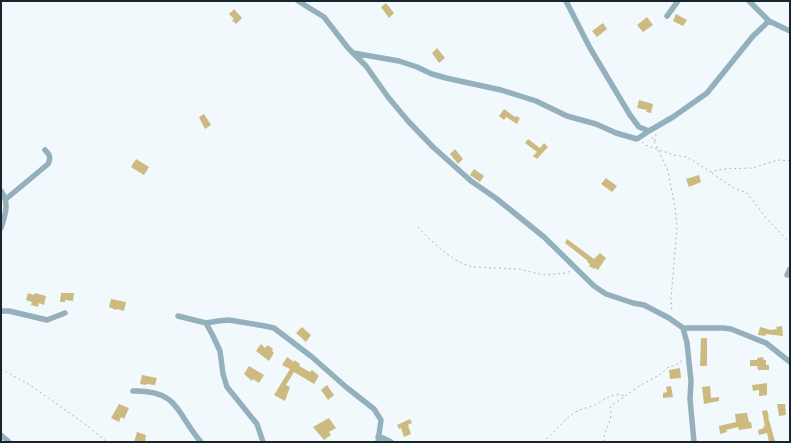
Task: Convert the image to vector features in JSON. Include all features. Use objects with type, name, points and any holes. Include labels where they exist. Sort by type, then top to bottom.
[{"type":"street","points":[[298,1],[324,17],[353,53],[366,66],[408,121],[433,147],[471,181],[544,237],[594,286],[603,292],[632,303],[644,305],[683,328],[723,328],[766,343],[790,362]]},
{"type":"street","points":[[566,1],[590,48],[630,115],[639,127],[648,131]]},
{"type":"street","points":[[667,16],[678,1]]},
{"type":"street","points":[[749,1],[769,21],[790,31]]},
{"type":"street","points":[[353,53],[399,61],[432,74],[536,101],[567,116],[596,124],[616,133],[638,139],[707,93],[753,36],[769,21]]},
{"type":"street","points":[[6,199],[48,164],[50,160],[45,150]]},
{"type":"street","points":[[1,191],[6,199],[7,206],[1,228]]},
{"type":"street","points":[[786,275],[790,269]]},
{"type":"street","points":[[1,310],[47,320],[65,313]]},
{"type":"street","points":[[178,316],[206,323],[229,320],[274,328],[312,357],[346,388],[374,409],[381,420],[378,440],[383,438],[390,442]]},
{"type":"street","points":[[206,323],[220,351],[223,374],[227,387],[257,424],[263,442]]},
{"type":"street","points":[[683,328],[691,381],[690,399],[694,442]]},
{"type":"street","points":[[133,391],[152,392],[161,394],[168,398],[178,409],[201,442]]},
{"type":"street","points":[[1,435],[9,442]]},
{"type":"path","points":[[648,131],[655,142],[668,171],[675,208],[677,227],[671,298],[671,308],[675,322]]},
{"type":"path","points":[[638,139],[645,145],[674,155],[687,157],[732,187],[747,193],[790,243]]},
{"type":"path","points":[[711,172],[723,169],[752,168],[778,160],[790,161]]},
{"type":"path","points":[[418,227],[452,257],[472,267],[518,269],[544,275],[566,273],[577,269]]},
{"type":"path","points":[[604,442],[603,437],[612,414],[610,408],[611,406],[641,385],[661,374],[667,368],[680,363],[688,355]]},
{"type":"path","points":[[1,369],[30,386],[107,442]]},
{"type":"path","points":[[542,442],[551,436],[563,422],[576,412],[591,407],[606,397],[621,395],[626,396]]},
{"type":"building","points":[[386,3],[394,13],[389,18],[381,7]]},
{"type":"building","points":[[234,9],[242,18],[236,24],[232,20],[234,19],[229,14]]},
{"type":"building","points":[[676,14],[687,20],[683,26],[673,21]]},
{"type":"building","points":[[647,17],[653,25],[643,32],[637,25]]},
{"type":"building","points":[[603,23],[607,29],[597,37],[592,31]]},
{"type":"building","points":[[437,48],[445,58],[439,63],[432,53]]},
{"type":"building","points":[[639,100],[653,104],[651,113],[646,112],[647,110],[637,108]]},
{"type":"building","points":[[504,109],[515,117],[520,118],[517,124],[506,117],[504,120],[499,116]]},
{"type":"building","points":[[204,114],[211,125],[205,129],[199,117]]},
{"type":"building","points":[[528,139],[540,148],[544,143],[548,147],[537,159],[533,156],[537,152],[525,143]]},
{"type":"building","points":[[455,149],[463,159],[458,164],[450,154]]},
{"type":"building","points":[[136,159],[149,167],[144,175],[131,167]]},
{"type":"building","points":[[474,169],[484,176],[480,182],[470,175]]},
{"type":"building","points":[[699,175],[701,182],[689,187],[686,179]]},
{"type":"building","points":[[606,178],[617,186],[612,192],[601,184]]},
{"type":"building","points":[[567,239],[594,259],[600,253],[606,258],[598,270],[589,266],[590,264],[587,262],[588,261],[565,243]]},
{"type":"building","points":[[28,293],[46,296],[44,305],[39,303],[38,307],[31,305],[32,302],[26,300]]},
{"type":"building","points":[[61,293],[74,293],[73,301],[65,300],[65,302],[60,302]]},
{"type":"building","points":[[111,299],[126,302],[124,311],[109,307]]},
{"type":"building","points":[[782,326],[783,336],[766,334],[765,336],[758,335],[760,327],[771,330]]},
{"type":"building","points":[[302,327],[311,335],[306,342],[296,333]]},
{"type":"building","points":[[701,338],[707,338],[707,366],[700,366]]},
{"type":"building","points":[[261,344],[265,348],[268,345],[273,349],[272,351],[274,353],[269,361],[256,351]]},
{"type":"building","points":[[287,357],[300,364],[299,366],[310,372],[312,370],[319,376],[314,384],[294,372],[286,385],[290,387],[285,401],[274,395],[290,369],[282,365]]},
{"type":"building","points":[[763,357],[764,360],[766,360],[766,365],[769,365],[769,370],[758,370],[757,366],[750,366],[750,360],[757,360],[757,358]]},
{"type":"building","points":[[249,366],[264,375],[259,383],[253,379],[252,381],[244,374]]},
{"type":"building","points":[[680,368],[681,378],[670,379],[669,370]]},
{"type":"building","points":[[142,375],[157,378],[155,385],[140,384]]},
{"type":"building","points":[[767,383],[767,395],[759,396],[759,390],[753,391],[752,385]]},
{"type":"building","points":[[327,385],[334,395],[328,400],[321,390]]},
{"type":"building","points":[[671,386],[673,397],[663,398],[663,393],[667,392],[666,387]]},
{"type":"building","points":[[710,386],[711,398],[719,397],[719,401],[704,404],[702,387]]},
{"type":"building","points":[[119,404],[129,408],[124,419],[121,417],[119,422],[111,418]]},
{"type":"building","points":[[777,404],[785,404],[786,415],[779,416]]},
{"type":"building","points":[[767,410],[775,441],[772,442],[769,442],[767,433],[759,435],[758,430],[764,428],[763,426],[765,426],[762,411]]},
{"type":"building","points":[[747,413],[752,428],[739,430],[738,427],[726,430],[727,432],[720,434],[719,426],[736,422],[735,414]]},
{"type":"building","points":[[329,418],[336,428],[329,432],[331,435],[324,440],[313,427]]},
{"type":"building","points":[[410,419],[412,423],[408,425],[411,434],[404,437],[401,428],[399,429],[397,425]]},
{"type":"building","points":[[137,432],[146,435],[145,442],[134,442]]}]
